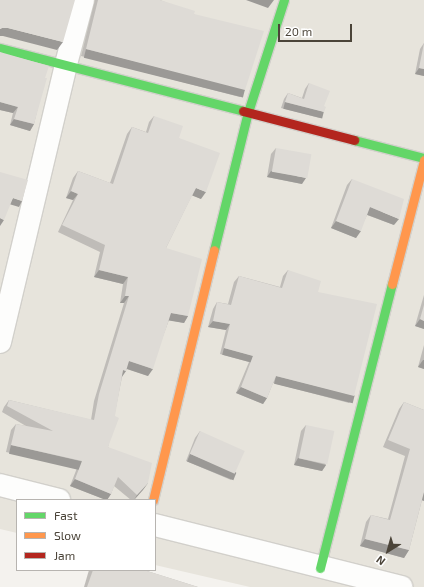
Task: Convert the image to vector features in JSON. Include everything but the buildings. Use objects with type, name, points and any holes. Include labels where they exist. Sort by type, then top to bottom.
[{"type":"street","points":[[0,342],[66,64],[83,0]]},
{"type":"street","points":[[153,499],[248,112],[284,0]]},
{"type":"street","points":[[0,48],[66,64],[424,159],[320,568]]},
{"type":"street","points":[[0,485],[55,499]]},
{"type":"street","points":[[156,525],[320,568],[401,587]]},
{"type":"shaded area","points":[[0,0],[424,0],[424,587],[250,587],[156,565],[156,499],[16,499],[16,533],[0,529]]},
{"type":"traffic: fast","points":[[214,250],[248,112],[284,0]]},
{"type":"traffic: fast","points":[[0,48],[243,111]]},
{"type":"traffic: fast","points":[[354,140],[424,158]]},
{"type":"traffic: fast","points":[[320,568],[392,284]]},
{"type":"traffic: slow","points":[[392,284],[424,160]]},
{"type":"traffic: slow","points":[[153,499],[214,250]]},
{"type":"traffic: jam","points":[[243,111],[354,140]]}]
